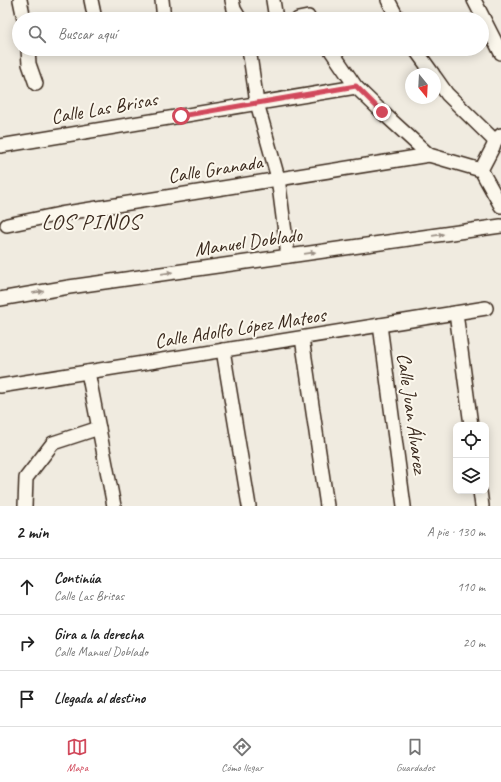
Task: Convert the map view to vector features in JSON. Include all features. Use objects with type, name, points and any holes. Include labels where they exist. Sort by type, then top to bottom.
[{"type":"street","points":[[20,0],[23,12]]},
{"type":"street","points":[[91,0],[94,12]]},
{"type":"street","points":[[162,0],[163,12]]},
{"type":"street","points":[[232,0],[236,12]]},
{"type":"street","points":[[273,0],[275,12]]},
{"type":"street","points":[[388,0],[394,12]]},
{"type":"street","points":[[474,0],[480,12]]},
{"type":"street","points":[[489,30],[501,54]]},
{"type":"street","points":[[28,56],[29,64],[36,84]]},
{"type":"street","points":[[250,56],[257,103],[278,178],[288,256]]},
{"type":"street","points":[[335,56],[356,86],[382,112],[429,154],[482,168],[501,206]]},
{"type":"street","points":[[420,56],[429,68]]},
{"type":"street","name":"Calle Las Brisas","points":[[0,146],[356,86]]},
{"type":"street","points":[[441,86],[447,94],[496,141],[482,168]]},
{"type":"street","name":"Calle Granada","points":[[7,225],[60,214],[429,154]]},
{"type":"street","name":"Manuel Doblado","points":[[0,299],[69,287],[501,226]]},
{"type":"street","name":"Calle Adolfo López Mateos","points":[[0,386],[486,308]]},
{"type":"street","points":[[456,313],[471,422]]},
{"type":"street","name":"Calle Juan Álvarez","points":[[380,325],[404,506]]},
{"type":"street","points":[[302,338],[327,506]]},
{"type":"street","points":[[223,350],[249,506]]},
{"type":"street","points":[[88,372],[114,506]]},
{"type":"street","points":[[25,506],[26,478],[53,443],[99,428]]},
{"type":"street","points":[[480,494],[482,506]]},
{"type":"district","name":"LOS PINOS","points":[[91,222]]},
{"type":"route","points":[[181,116],[356,86],[382,112]]}]
